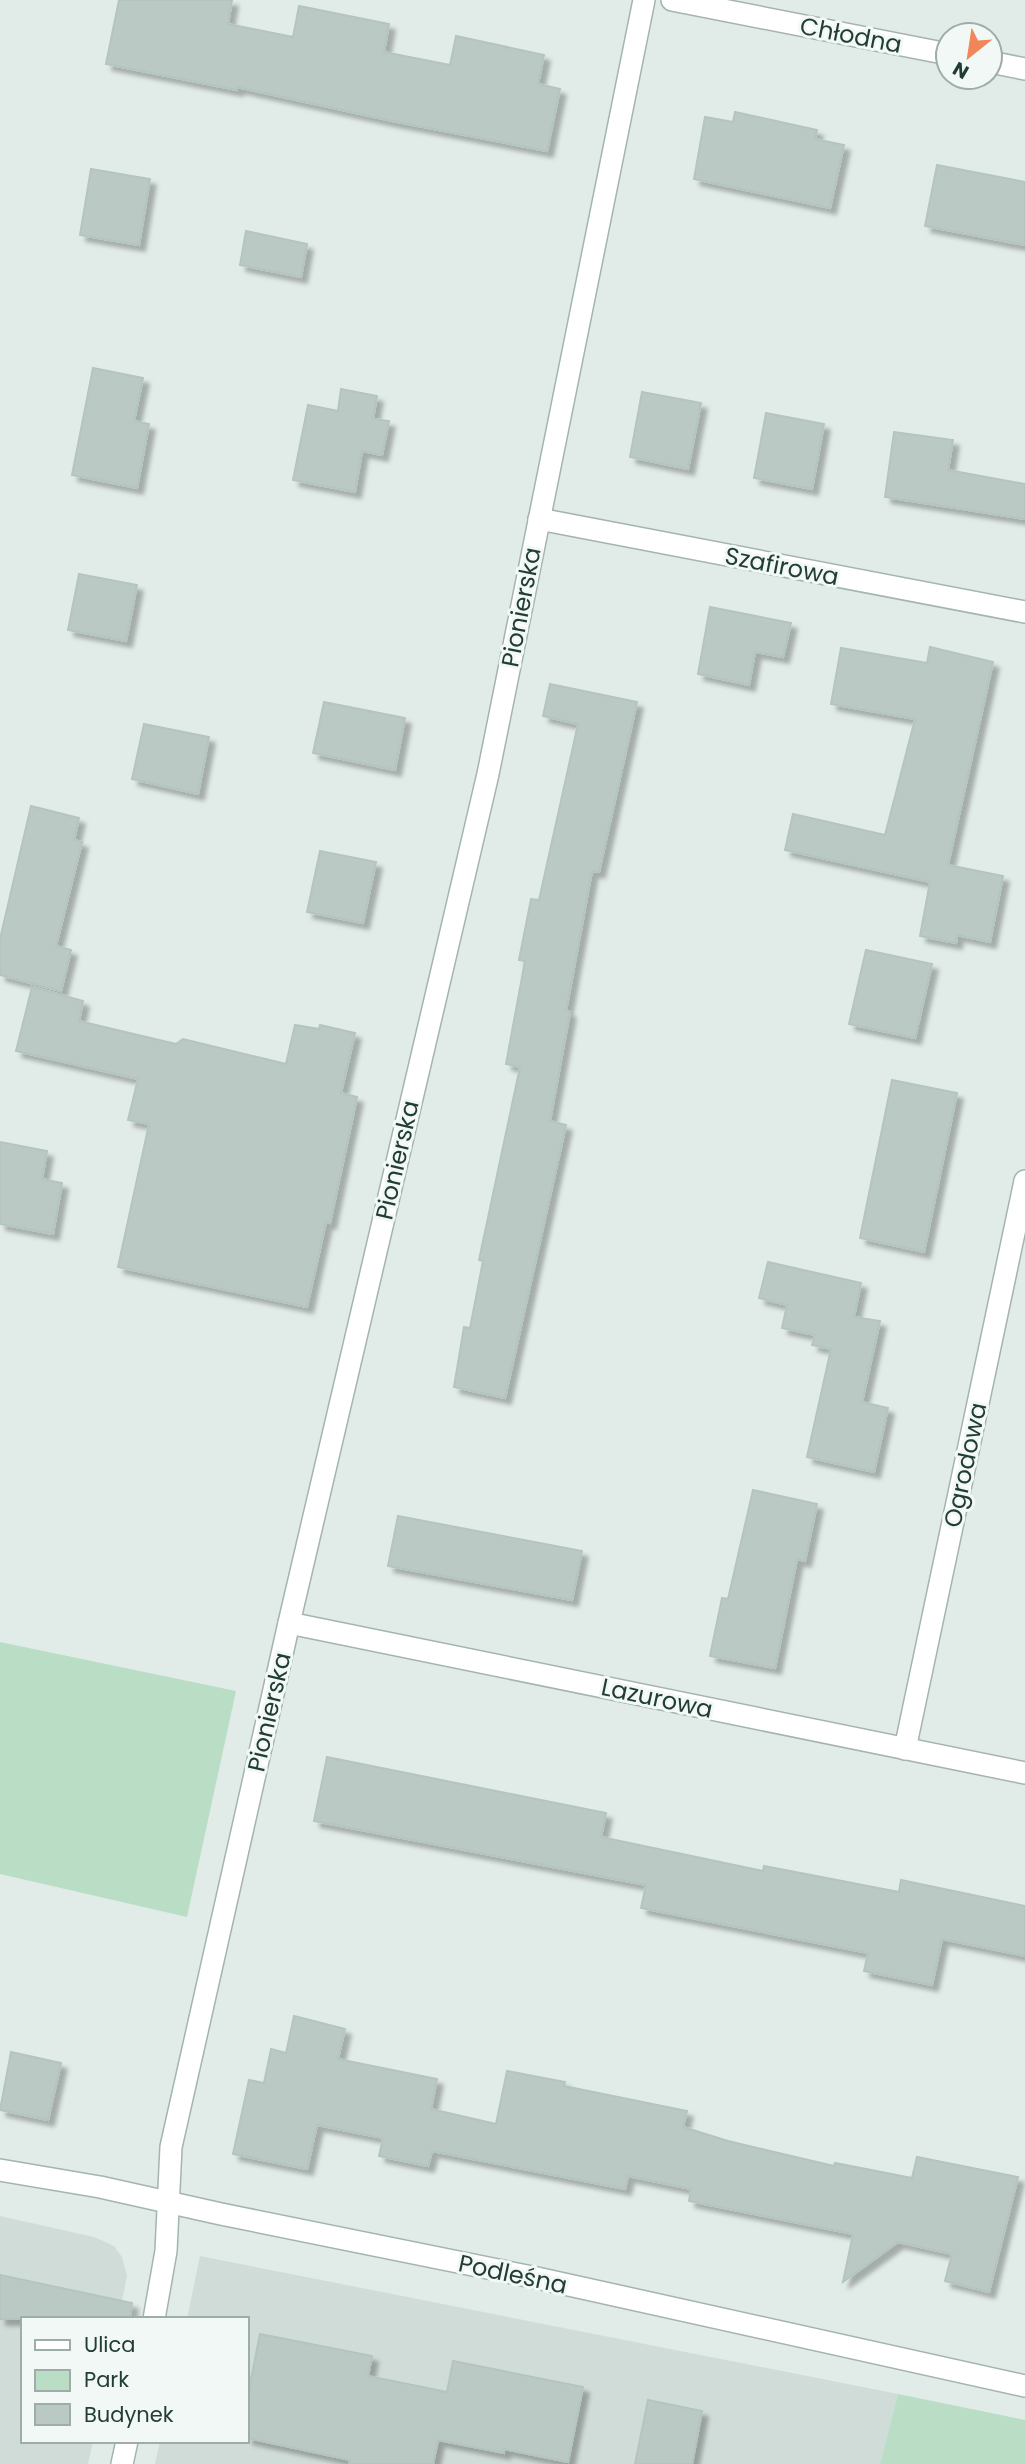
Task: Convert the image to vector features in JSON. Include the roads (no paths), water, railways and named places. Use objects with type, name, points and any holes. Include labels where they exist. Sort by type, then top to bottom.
[{"type":"street","name":"Pionierska","points":[[154,2317],[166,2251],[171,2147],[289,1623],[488,774],[644,0]]},
{"type":"street","name":"Chłodna","points":[[672,0],[934,51]]},
{"type":"street","points":[[1004,65],[1025,69]]},
{"type":"street","name":"Szafirowa","points":[[539,519],[1025,612]]},
{"type":"street","name":"Ogrodowa","points":[[905,1749],[1025,1181]]},
{"type":"street","name":"Lazurowa","points":[[289,1623],[1025,1773]]},
{"type":"street","name":"Podleśna","points":[[0,2170],[169,2201],[234,2217],[550,2281],[1025,2386]]},
{"type":"street","points":[[122,2464],[127,2443]]}]
